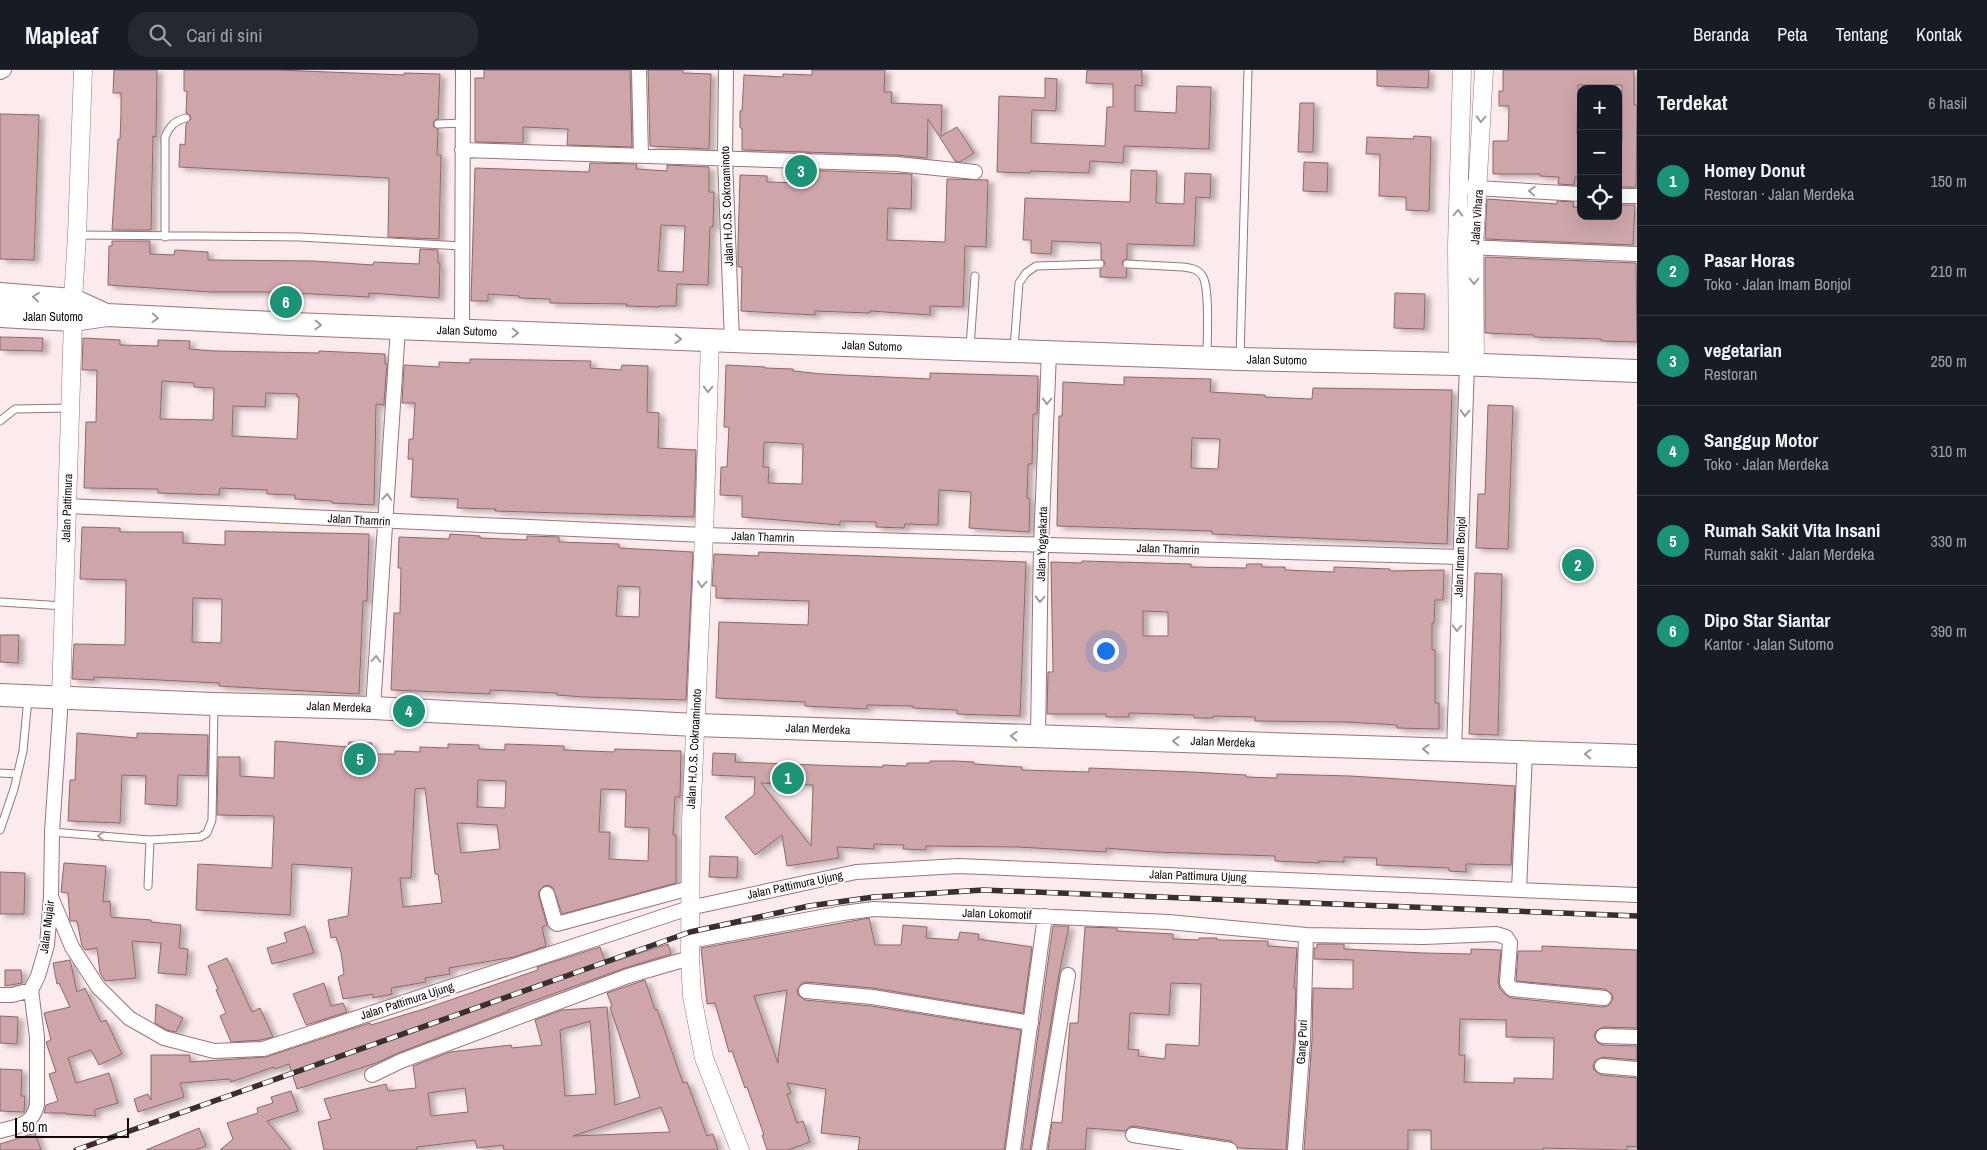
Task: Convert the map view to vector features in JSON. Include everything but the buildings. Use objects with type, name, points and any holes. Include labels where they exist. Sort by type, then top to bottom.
[{"type":"main road","name":"Jalan Sutomo","points":[[0,294],[73,310],[107,315],[721,341],[1637,371]]},
{"type":"main road","name":"Jalan Sutomo","points":[[0,316],[73,310]]},
{"type":"main road","name":"Jalan Merdeka","points":[[0,695],[214,704],[373,708],[695,725],[1637,756]]},
{"type":"street","points":[[0,72],[4,70]]},
{"type":"street","name":"Jalan Pattimura","points":[[61,697],[73,310],[83,70]]},
{"type":"street","points":[[462,331],[463,70]]},
{"type":"street","points":[[639,70],[641,156]]},
{"type":"street","name":"Jalan H.O.S. Cokroaminoto","points":[[726,70],[721,341],[704,535],[689,908],[692,996],[704,1058],[740,1150]]},
{"type":"street","name":"Jalan Vihara","points":[[1462,70],[1458,187],[1466,247],[1467,364]]},
{"type":"street","name":"Jalan Vihara","points":[[1466,247],[1478,188],[1484,70]]},
{"type":"street","points":[[462,150],[896,164],[975,172]]},
{"type":"street","points":[[1458,187],[1577,194]]},
{"type":"street","points":[[1622,196],[1637,196]]},
{"type":"street","points":[[1466,247],[1637,254]]},
{"type":"street","points":[[373,708],[398,328]]},
{"type":"street","name":"Jalan Yogyakarta","points":[[1038,736],[1041,545],[1049,353]]},
{"type":"street","name":"Jalan Imam Bonjol","points":[[1454,750],[1467,364]]},
{"type":"street","name":"Jalan Thamrin","points":[[67,506],[704,535],[1460,556]]},
{"type":"street","name":"Jalan Mujair","points":[[0,1132],[29,1121],[35,1113],[37,1105],[37,1037],[31,990],[38,976],[47,945],[61,697]]},
{"type":"street","points":[[1519,890],[1525,752]]},
{"type":"street","name":"Jalan Pattimura Ujung","points":[[51,897],[72,947],[98,986],[129,1018],[164,1038],[214,1051],[263,1049],[689,908],[856,872],[958,866],[1637,895]]},
{"type":"street","points":[[547,894],[557,924],[690,888]]},
{"type":"street","name":"Jalan Lokomotif","points":[[372,1075],[401,1062],[628,976],[690,949],[842,913],[874,909],[1168,922],[1306,935],[1424,937],[1501,935],[1509,940],[1510,943],[1507,983],[1512,989],[1604,998]]},
{"type":"street","points":[[1013,1150],[1045,916]]},
{"type":"street","name":"Gang Puri","points":[[1295,1150],[1303,1040],[1306,935]]},
{"type":"street","points":[[1039,1150],[1068,975]]},
{"type":"street","points":[[0,995],[12,995],[31,990]]},
{"type":"street","points":[[806,991],[872,997],[1031,1023]]},
{"type":"street","points":[[1603,1036],[1637,1037]]},
{"type":"street","points":[[1602,1066],[1637,1069]]},
{"type":"street","points":[[1133,1135],[1230,1150]]},
{"type":"lane","points":[[1240,359],[1248,70]]},
{"type":"lane","points":[[165,237],[165,137],[171,126],[178,120],[186,118]]},
{"type":"lane","points":[[438,124],[462,124]]},
{"type":"lane","points":[[77,235],[300,237],[462,246]]},
{"type":"lane","points":[[1014,351],[1019,283],[1026,273],[1036,266],[1100,264]]},
{"type":"lane","points":[[1127,264],[1192,268],[1198,271],[1204,278],[1207,358]]},
{"type":"lane","points":[[970,350],[975,276]]},
{"type":"lane","points":[[0,421],[15,409],[70,408]]},
{"type":"lane","points":[[0,602],[64,606]]},
{"type":"lane","points":[[0,830],[14,789],[23,751],[29,696]]},
{"type":"lane","points":[[52,832],[150,840],[200,837],[207,833],[211,827],[213,791],[214,704]]},
{"type":"lane","points":[[0,773],[17,774]]},
{"type":"lane","points":[[148,886],[150,840]]},
{"type":"railway","points":[[76,1150],[690,932],[809,906],[874,897],[983,890],[1637,916]]},
{"type":"place","name":"vegetarian","points":[[801,171]]},
{"type":"place","name":"Dipo Star Siantar","points":[[286,302]]},
{"type":"place","name":"Pasar Horas","points":[[1578,565]]},
{"type":"place","name":"Sanggup Motor","points":[[409,711]]},
{"type":"place","name":"Rumah Sakit Vita Insani","points":[[360,759]]},
{"type":"place","name":"Homey Donut","points":[[788,778]]}]
